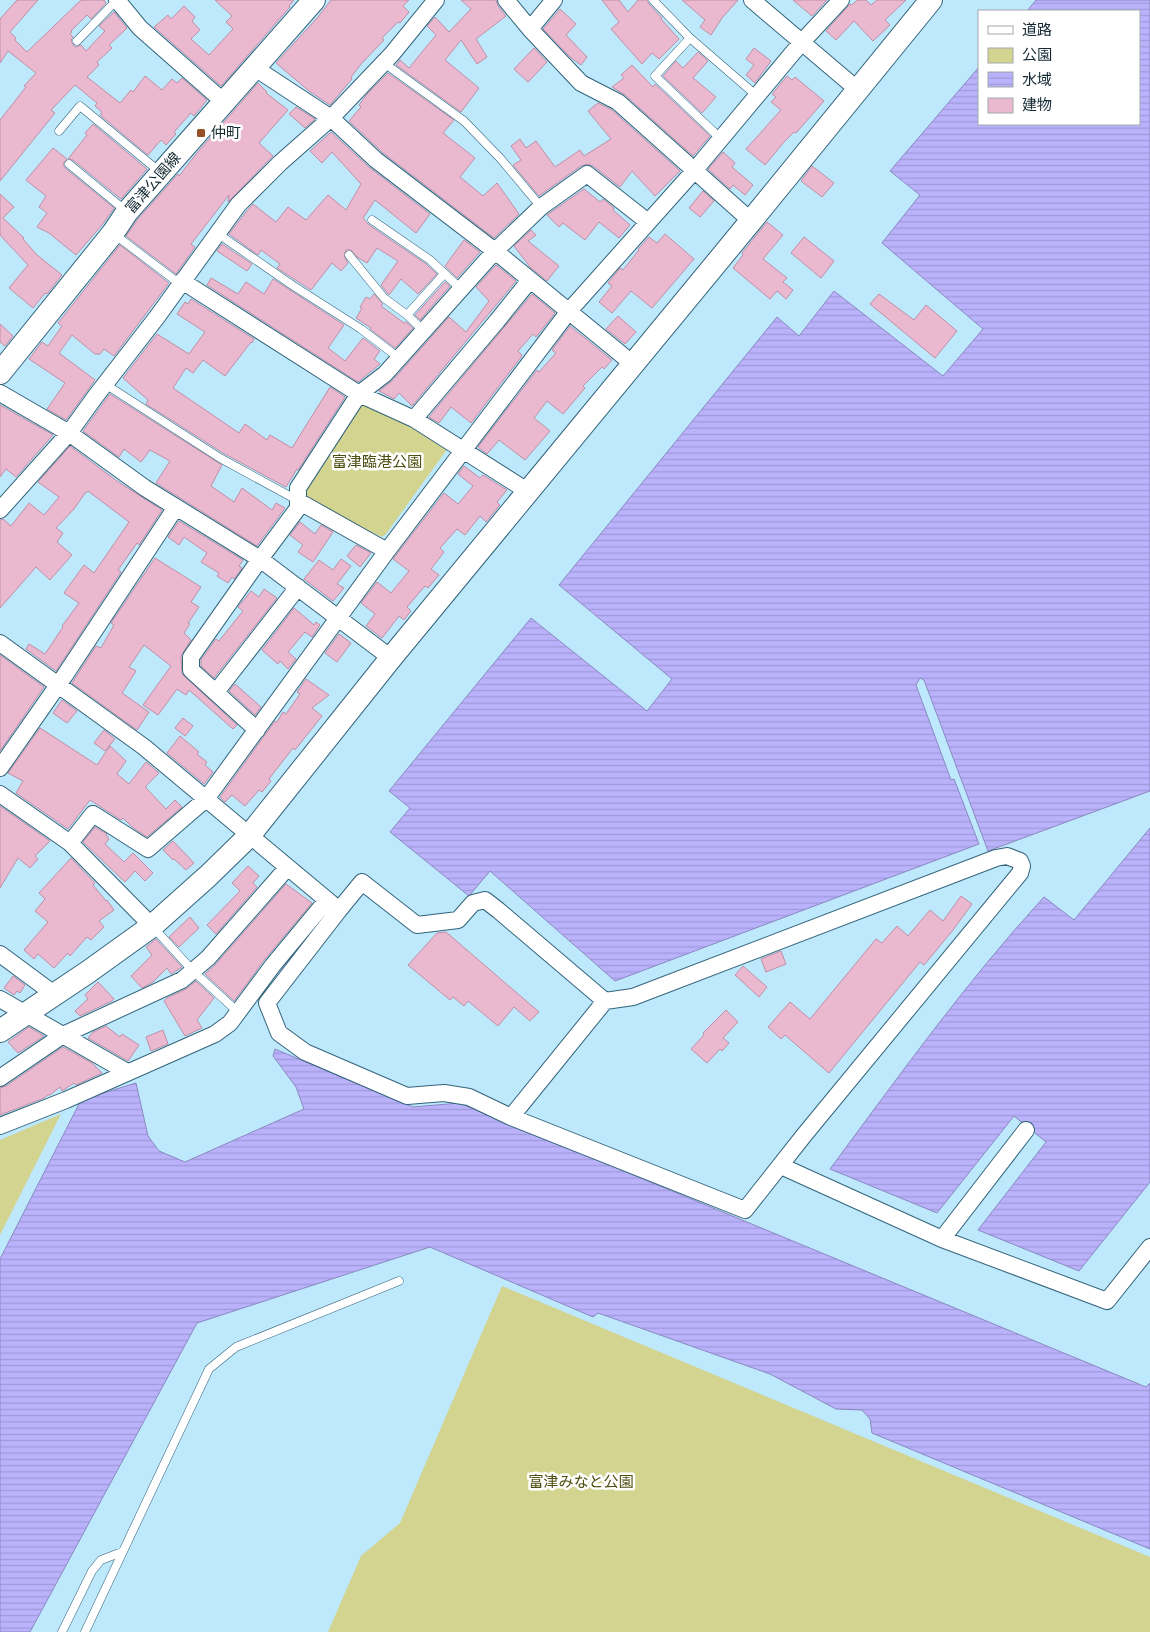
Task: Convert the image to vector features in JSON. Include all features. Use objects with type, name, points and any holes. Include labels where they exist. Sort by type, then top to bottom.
[{"type":"street","name":"富津公園線","points":[[0,373],[113,233],[127,212],[314,0]]},
{"type":"street","points":[[0,510],[69,433],[158,317],[181,282],[238,205],[280,163],[331,118],[384,63],[436,0]]},
{"type":"street","points":[[506,0],[530,29],[581,83],[618,102],[751,222]]},
{"type":"street","points":[[530,29],[554,0]]},
{"type":"street","points":[[752,0],[858,90]]},
{"type":"street","points":[[70,843],[93,814],[148,849],[206,799],[387,551],[569,311],[694,171],[720,138],[840,0]]},
{"type":"street","points":[[0,1031],[152,926],[249,836],[392,658],[931,0]]},
{"type":"street","points":[[122,2],[140,28],[224,102]]},
{"type":"street","points":[[255,68],[331,118],[376,160],[495,251],[633,364]]},
{"type":"street","points":[[256,730],[191,670],[190,657],[298,508],[298,488],[359,394],[385,374],[495,251],[541,207],[587,174],[648,222]]},
{"type":"street","points":[[414,419],[497,322],[530,280]]},
{"type":"street","points":[[181,282],[359,394],[414,419],[529,492]]},
{"type":"street","points":[[0,393],[69,433],[145,488],[260,559],[392,658]]},
{"type":"street","points":[[298,501],[387,551]]},
{"type":"street","points":[[0,768],[58,685],[176,507]]},
{"type":"street","points":[[216,692],[298,587]]},
{"type":"street","points":[[0,643],[144,747],[333,905]]},
{"type":"street","points":[[0,794],[70,843],[152,926]]},
{"type":"street","points":[[333,905],[267,1003],[279,1034],[304,1052],[407,1096],[444,1093],[469,1097],[511,1117],[745,1210],[805,1134],[1020,873],[1022,866],[1020,861],[1007,856],[996,858],[633,997],[605,1001],[511,1117]]},
{"type":"street","points":[[0,1078],[62,1035],[182,980],[208,958],[287,868]]},
{"type":"street","points":[[0,1126],[66,1100],[215,1034],[230,1023],[273,965],[333,905],[362,882],[417,924],[458,920],[473,903],[485,900],[605,1001]]},
{"type":"street","points":[[0,954],[54,994]]},
{"type":"street","points":[[0,1000],[127,1072]]},
{"type":"street","points":[[942,1239],[1026,1130]]},
{"type":"street","points":[[781,1166],[942,1239],[1107,1300],[1150,1247]]},
{"type":"lane","points":[[654,0],[690,38],[757,96]]},
{"type":"lane","points":[[77,41],[122,2]]},
{"type":"lane","points":[[690,38],[655,76],[720,138]]},
{"type":"lane","points":[[384,63],[464,121],[500,158],[541,207]]},
{"type":"lane","points":[[60,131],[80,106],[161,173]]},
{"type":"lane","points":[[69,164],[127,212]]},
{"type":"lane","points":[[372,220],[430,260],[461,289]]},
{"type":"lane","points":[[113,233],[181,282]]},
{"type":"lane","points":[[218,233],[292,285],[361,329],[399,358]]},
{"type":"lane","points":[[349,255],[384,298],[407,315],[424,331]]},
{"type":"lane","points":[[407,315],[444,274]]},
{"type":"lane","points":[[105,384],[220,458],[298,501]]},
{"type":"lane","points":[[152,926],[193,971],[238,1012]]},
{"type":"lane","points":[[85,1632],[209,1369],[236,1347],[399,1280]]},
{"type":"lane","points":[[62,1632],[92,1571],[101,1560],[122,1552]]},
{"type":"green space","name":"富津臨港公園","points":[[358,401],[447,442],[448,448],[382,537],[305,501],[302,489]]},
{"type":"green space","points":[[61,1114],[0,1235],[0,1140]]},
{"type":"green space","name":"富津みなと公園","points":[[502,1286],[1150,1557],[1150,1632],[328,1632],[361,1556],[400,1523]]},
{"type":"water","points":[[1036,0],[1150,0],[1150,791],[988,851],[924,680],[920,678],[916,685],[951,780],[954,779],[979,844],[615,981],[490,871],[469,896],[390,832],[410,808],[389,791],[531,618],[647,711],[672,679],[559,585],[777,317],[799,336],[834,291],[943,376],[983,329],[882,243],[920,195],[890,171],[978,68],[978,125],[1140,125],[1140,10],[1028,10]]},
{"type":"water","points":[[1150,828],[1150,1182],[1079,1271],[978,1230],[1046,1142],[1014,1116],[937,1213],[830,1169],[907,1064],[960,996],[1044,897],[1074,920]]},
{"type":"water","points":[[275,1049],[413,1107],[459,1103],[1146,1387],[1150,1383],[1150,1549],[872,1433],[870,1419],[862,1410],[836,1409],[770,1374],[598,1313],[593,1317],[430,1247],[197,1323],[30,1632],[0,1632],[0,1259],[81,1100],[136,1083],[148,1136],[159,1151],[185,1162],[304,1109],[296,1087],[273,1056]]},
{"type":"building","points":[[17,0],[38,0],[10,32],[27,52],[81,0],[104,0],[106,3],[91,19],[87,15],[70,34],[73,37],[71,40],[73,45],[76,47],[81,45],[86,51],[105,31],[99,26],[114,12],[127,28],[109,45],[112,48],[97,62],[99,65],[87,77],[120,103],[131,90],[133,92],[145,76],[162,90],[172,79],[177,83],[182,78],[207,100],[194,116],[191,113],[174,132],[176,134],[166,145],[161,140],[148,155],[100,115],[102,112],[95,106],[97,103],[75,85],[51,110],[55,113],[0,181],[0,120],[26,87],[24,86],[36,73],[8,51],[0,63],[0,19]]},
{"type":"building","points":[[215,0],[294,0],[221,86],[154,27],[168,15],[171,19],[184,6],[195,17],[192,21],[200,30],[191,39],[209,55],[233,29],[226,22],[232,16]]},
{"type":"building","points":[[331,0],[409,0],[403,6],[409,12],[400,23],[398,22],[382,38],[384,40],[362,63],[351,77],[352,79],[330,105],[309,91],[276,63]]},
{"type":"building","points":[[461,0],[496,0],[506,16],[476,39],[487,57],[477,64],[461,40],[445,60],[479,88],[461,112],[396,65],[400,60],[409,68],[436,35],[427,26],[435,17],[449,32],[471,9]]},
{"type":"building","points":[[602,0],[619,0],[628,12],[638,0],[647,0],[679,39],[659,59],[652,53],[642,64],[611,29],[619,22]]},
{"type":"building","points":[[682,0],[738,0],[722,18],[711,35],[700,27],[705,20]]},
{"type":"building","points":[[793,0],[827,0],[812,16]]},
{"type":"building","points":[[857,0],[866,0],[871,5],[877,0],[906,0],[885,20],[890,25],[873,41],[854,21],[836,40],[826,31],[850,4],[852,5]]},
{"type":"building","points":[[560,9],[576,24],[566,35],[587,57],[581,65],[570,57],[543,29]]},
{"type":"building","points":[[534,48],[547,62],[528,82],[514,69]]},
{"type":"building","points":[[754,48],[771,61],[755,83],[746,75],[754,65],[746,59]]},
{"type":"building","points":[[698,52],[708,61],[693,78],[716,97],[702,113],[663,76],[676,61],[683,68]]},
{"type":"building","points":[[632,65],[653,87],[655,84],[710,136],[693,156],[625,95],[612,87],[624,78],[621,75]]},
{"type":"building","points":[[388,73],[454,120],[443,133],[475,158],[460,177],[483,196],[497,183],[519,214],[494,238],[382,152],[349,121],[361,107],[359,105],[368,93]]},
{"type":"building","points":[[787,76],[792,80],[795,77],[824,101],[796,133],[794,132],[784,142],[765,165],[746,149],[781,110],[771,102],[776,97],[772,94]]},
{"type":"building","points":[[258,83],[266,93],[288,110],[259,143],[273,156],[228,202],[229,195],[191,244],[195,247],[176,274],[126,236],[138,219],[178,174],[179,176]]},
{"type":"building","points":[[598,103],[612,110],[680,171],[655,196],[632,171],[620,187],[593,166],[587,164],[581,166],[539,196],[513,165],[521,160],[511,146],[520,139],[526,148],[536,141],[555,167],[580,150],[584,156],[611,139],[588,111]]},
{"type":"building","points":[[296,107],[315,119],[305,128],[289,114]]},
{"type":"building","points":[[93,124],[147,169],[121,199],[73,160],[68,159],[87,135],[85,133]]},
{"type":"building","points":[[331,132],[370,168],[430,214],[416,233],[375,200],[363,218],[369,225],[426,264],[437,274],[418,294],[401,279],[388,294],[381,285],[398,261],[377,248],[367,263],[357,257],[351,250],[346,250],[344,256],[348,263],[341,271],[332,263],[311,290],[277,268],[280,264],[261,250],[258,255],[229,234],[253,204],[276,222],[288,207],[306,220],[328,195],[346,210],[361,184],[332,152],[322,163],[310,151]]},
{"type":"building","points":[[53,148],[67,159],[63,164],[65,168],[114,208],[76,255],[49,233],[37,227],[47,213],[39,207],[46,196],[26,180]]},
{"type":"building","points":[[723,152],[735,163],[732,167],[753,185],[745,195],[733,185],[730,189],[708,169]]},
{"type":"building","points":[[812,166],[834,183],[822,197],[801,181]]},
{"type":"building","points":[[584,189],[600,202],[603,199],[630,225],[619,238],[599,222],[585,240],[563,223],[559,227],[547,215]]},
{"type":"building","points":[[703,191],[714,201],[700,217],[689,208]]},
{"type":"building","points":[[0,194],[14,207],[3,218],[24,238],[37,255],[62,275],[33,308],[9,288],[28,265],[0,235]]},
{"type":"building","points":[[767,222],[783,235],[763,259],[787,278],[783,282],[793,290],[786,299],[777,291],[770,299],[733,268],[743,255],[742,253]]},
{"type":"building","points":[[531,230],[536,235],[528,241],[559,266],[547,281],[530,267],[514,246]]},
{"type":"building","points":[[665,234],[694,259],[652,308],[631,291],[612,313],[599,302],[612,286],[608,283],[620,268],[623,270],[649,237],[657,243]]},
{"type":"building","points":[[804,237],[834,261],[821,278],[791,253]]},
{"type":"building","points":[[464,240],[480,252],[457,278],[445,266]]},
{"type":"building","points":[[222,244],[252,264],[247,271],[217,251]]},
{"type":"building","points":[[120,245],[169,283],[114,356],[104,349],[100,354],[95,354],[72,335],[59,353],[95,380],[66,420],[47,409],[65,383],[29,359],[42,342],[48,346],[62,326],[58,323]]},
{"type":"building","points":[[496,265],[516,281],[412,406],[399,393],[394,399],[379,391],[392,381],[449,317],[466,332],[489,301],[476,287]]},
{"type":"building","points":[[211,278],[238,294],[246,282],[264,294],[273,279],[344,325],[328,348],[345,361],[363,338],[380,351],[374,359],[380,364],[358,382],[207,285]]},
{"type":"building","points":[[445,282],[450,286],[420,320],[415,315]]},
{"type":"building","points":[[374,294],[383,304],[381,306],[413,328],[395,348],[356,318],[366,297],[370,299]]},
{"type":"building","points":[[532,294],[555,313],[536,337],[533,334],[518,351],[522,355],[521,357],[471,423],[451,407],[439,423],[429,417]]},
{"type":"building","points":[[879,294],[914,320],[926,305],[957,331],[935,358],[870,304]]},
{"type":"building","points":[[191,299],[254,339],[225,376],[203,360],[193,373],[186,368],[173,388],[239,433],[245,424],[267,440],[270,435],[292,448],[330,387],[345,397],[286,487],[223,453],[146,404],[148,400],[123,378],[157,334],[189,354],[205,332],[177,314],[185,302],[188,304]]},
{"type":"building","points":[[618,316],[636,332],[625,344],[606,329]]},
{"type":"building","points":[[0,324],[13,336],[5,346],[0,342]]},
{"type":"building","points":[[570,326],[612,360],[583,386],[585,388],[563,414],[547,401],[534,418],[550,431],[525,460],[499,440],[487,454],[478,447],[537,370],[539,372],[556,353],[552,350]]},
{"type":"building","points":[[110,394],[222,465],[211,486],[234,502],[242,488],[272,510],[276,503],[285,508],[257,546],[156,483],[170,461],[150,450],[141,462],[124,449],[119,457],[83,431]]},
{"type":"building","points":[[0,405],[53,435],[16,477],[6,469],[0,477]]},
{"type":"building","points":[[70,446],[117,481],[162,510],[139,545],[137,543],[118,570],[121,572],[56,671],[26,649],[29,644],[45,654],[79,603],[64,593],[84,565],[94,573],[129,522],[88,491],[85,493],[74,509],[56,528],[63,533],[57,542],[72,555],[50,580],[36,567],[0,608],[0,520],[3,519],[11,526],[29,503],[44,515],[59,497],[38,482]]},
{"type":"building","points":[[464,466],[480,478],[483,475],[507,490],[497,502],[500,505],[486,522],[480,516],[465,535],[457,529],[440,548],[444,552],[431,569],[439,575],[428,588],[425,586],[407,607],[411,611],[404,620],[399,616],[382,638],[366,626],[375,614],[361,603],[377,582],[391,593],[409,571],[393,559],[444,493],[458,504],[473,486],[458,474]]},
{"type":"building","points":[[179,521],[243,560],[239,566],[242,568],[234,579],[232,577],[228,583],[217,576],[219,573],[201,562],[207,553],[184,537],[179,545],[168,537]]},
{"type":"building","points":[[300,522],[315,534],[321,525],[333,532],[313,562],[298,552],[303,545],[290,535]]},
{"type":"building","points":[[356,545],[371,553],[360,567],[347,556]]},
{"type":"building","points":[[155,558],[201,587],[191,602],[199,607],[188,623],[190,624],[184,633],[191,640],[181,656],[182,674],[237,725],[233,729],[189,690],[186,695],[177,689],[158,715],[143,705],[171,666],[144,645],[129,667],[136,671],[122,693],[149,712],[137,730],[72,683],[96,646],[101,648],[114,625],[111,623]]},
{"type":"building","points":[[341,559],[351,566],[337,584],[344,588],[333,601],[304,579],[319,560],[333,570]]},
{"type":"building","points":[[264,589],[277,598],[214,678],[201,666],[201,660],[216,639],[219,641],[243,611],[238,607],[251,591],[259,597]]},
{"type":"building","points":[[294,608],[314,625],[316,622],[320,625],[312,637],[305,632],[288,652],[296,659],[288,669],[280,661],[278,664],[262,650]]},
{"type":"building","points":[[339,634],[351,643],[337,662],[325,653]]},
{"type":"building","points":[[0,655],[44,687],[0,751]]},
{"type":"building","points":[[306,679],[329,695],[312,708],[322,716],[295,750],[293,748],[269,779],[271,781],[262,792],[259,790],[245,806],[232,795],[225,802],[220,797],[275,721],[277,722],[283,712],[286,714],[300,694],[297,692]]},
{"type":"building","points":[[235,684],[261,707],[255,715],[229,691]]},
{"type":"building","points":[[62,700],[77,711],[67,723],[53,713]]},
{"type":"building","points":[[183,718],[193,726],[185,736],[175,728]]},
{"type":"building","points":[[40,728],[97,765],[110,746],[126,761],[117,774],[129,784],[146,762],[159,773],[146,788],[166,809],[175,800],[182,807],[147,837],[123,818],[121,820],[90,800],[68,829],[16,793],[23,781],[8,773]]},
{"type":"building","points":[[104,730],[115,739],[105,751],[94,743]]},
{"type":"building","points":[[180,736],[199,752],[197,754],[207,762],[205,765],[213,772],[204,784],[167,753]]},
{"type":"building","points":[[0,806],[50,841],[35,856],[38,859],[30,868],[18,858],[0,888]]},
{"type":"building","points":[[95,827],[107,834],[109,839],[105,844],[124,862],[133,853],[153,873],[145,881],[135,871],[125,882],[83,842]]},
{"type":"building","points":[[173,841],[194,863],[186,870],[163,850]]},
{"type":"building","points":[[71,858],[95,883],[93,885],[114,910],[99,921],[104,927],[91,940],[87,937],[70,956],[68,953],[54,968],[38,954],[34,959],[24,950],[48,922],[35,911],[45,899],[39,893]]},
{"type":"building","points":[[248,866],[259,876],[253,883],[257,887],[216,934],[207,925],[240,891],[232,883]]},
{"type":"building","points":[[286,884],[312,903],[265,959],[234,1001],[205,974]]},
{"type":"building","points":[[961,896],[972,904],[953,930],[924,965],[920,962],[829,1073],[785,1035],[781,1039],[768,1027],[790,1002],[810,1019],[876,939],[882,943],[897,926],[908,936],[930,910],[943,921]]},
{"type":"building","points":[[190,917],[199,928],[179,947],[169,937]]},
{"type":"building","points":[[446,932],[539,1012],[530,1021],[514,1007],[498,1026],[468,1001],[464,1006],[453,997],[450,1000],[408,965],[437,933]]},
{"type":"building","points":[[156,939],[182,967],[171,974],[167,968],[153,982],[142,988],[131,976],[152,955],[146,947]]},
{"type":"building","points":[[781,951],[786,964],[766,972],[761,959]]},
{"type":"building","points":[[743,966],[767,987],[759,997],[735,975]]},
{"type":"building","points":[[13,976],[25,985],[20,993],[17,991],[14,995],[4,988]]},
{"type":"building","points":[[196,981],[214,998],[197,1020],[202,1028],[185,1036],[164,1001]]},
{"type":"building","points":[[98,982],[114,999],[80,1016],[75,1011],[88,999],[85,995]]},
{"type":"building","points":[[726,1010],[738,1022],[723,1038],[729,1043],[722,1051],[720,1049],[707,1063],[691,1049],[704,1035],[703,1033]]},
{"type":"building","points":[[106,1026],[120,1037],[122,1034],[139,1045],[128,1061],[88,1038],[93,1032]]},
{"type":"building","points":[[29,1027],[44,1036],[18,1053],[8,1042]]},
{"type":"building","points":[[163,1030],[168,1044],[151,1051],[146,1037]]},
{"type":"building","points":[[63,1047],[92,1063],[102,1073],[76,1085],[74,1083],[62,1091],[60,1087],[44,1098],[0,1115],[0,1088],[6,1086]]},
{"type":"place","name":"仲町","points":[[201,133]]}]
